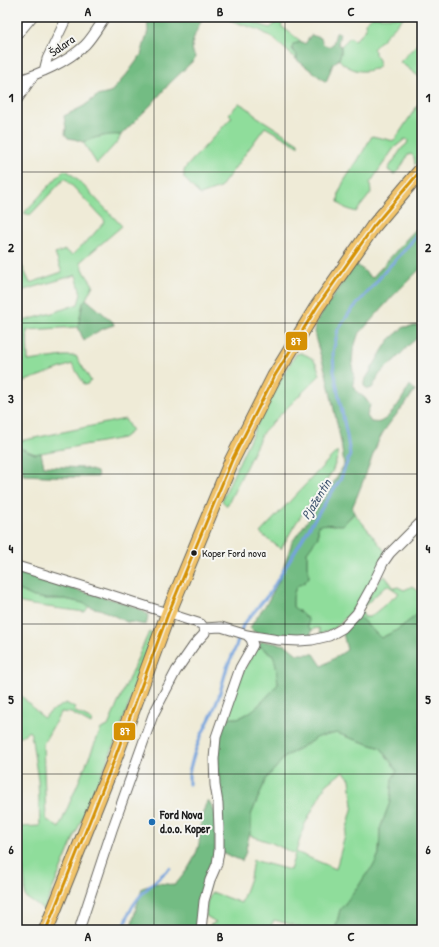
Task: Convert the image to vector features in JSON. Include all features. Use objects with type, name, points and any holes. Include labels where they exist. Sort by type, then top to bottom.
[{"type":"main road","points":[[46,930],[113,763],[168,614],[232,460],[274,377],[317,307],[373,227],[422,169]]},
{"type":"street","points":[[17,34],[32,17]]},
{"type":"street","name":"Šalara","points":[[44,71],[46,59],[67,17]]},
{"type":"street","name":"Šalara","points":[[17,82],[54,67],[67,59],[86,44],[105,17]]},
{"type":"street","points":[[17,100],[34,75]]},
{"type":"street","points":[[204,628],[221,627],[247,635],[280,640],[312,640],[328,636],[343,628],[357,613],[383,563],[390,553],[422,521]]},
{"type":"street","points":[[17,566],[98,590],[201,624],[205,633],[176,671],[153,715],[112,830],[79,930]]},
{"type":"street","points":[[201,930],[204,901],[210,880],[217,864],[219,851],[220,828],[215,785],[214,759],[216,737],[240,668],[252,645],[251,639],[247,635]]},
{"type":"green space","points":[[147,17],[203,17],[192,44],[193,53],[196,58],[169,84],[151,105],[121,135],[102,136],[83,142],[68,138],[65,134],[66,128],[64,116],[84,106],[97,96],[110,93],[141,55],[148,31]]},
{"type":"green space","points":[[225,17],[246,17],[255,23],[270,28],[280,17],[288,17],[281,26],[302,42],[293,44],[292,49],[297,55],[297,60],[273,38],[259,30],[229,20]]},
{"type":"green space","points":[[372,17],[404,17],[373,49],[379,62],[376,69],[361,71],[346,66],[339,59],[341,46],[350,37],[355,40],[366,29],[365,23]]},
{"type":"green space","points":[[336,33],[340,33],[338,44],[341,46],[341,53],[339,59],[333,64],[326,82],[297,60],[297,55],[292,49],[293,44],[302,42],[305,44],[311,35],[321,38],[323,44],[329,47],[333,44]]},
{"type":"green space","points":[[422,39],[422,79],[400,62]]},
{"type":"green space","points":[[421,100],[422,158],[415,165],[414,157],[411,154],[408,155],[400,168],[394,174],[389,171],[388,169],[402,148],[407,144],[408,140],[405,139],[394,148],[370,183],[371,193],[356,212],[345,208],[338,202],[339,192],[344,181],[372,136],[394,141]]},
{"type":"green space","points":[[239,103],[249,109],[253,114],[298,143],[298,146],[265,127],[220,188],[200,195],[184,178],[184,171],[232,117],[229,114]]},
{"type":"green space","points":[[111,134],[121,135],[118,141],[97,164],[83,142]]},
{"type":"green space","points":[[64,170],[69,172],[79,181],[122,226],[80,262],[93,285],[83,303],[78,327],[27,330],[28,361],[64,356],[76,356],[91,381],[86,385],[72,364],[17,384],[17,363],[22,362],[20,305],[17,296],[17,255],[30,283],[62,272],[55,254],[65,250],[72,255],[105,221],[65,178],[30,215],[24,213]],"holes":[[[76,275],[81,294],[78,304],[23,321],[21,291]]]},
{"type":"green space","points":[[422,223],[422,267],[391,298],[358,335],[353,351],[352,364],[354,378],[353,384],[357,392],[365,398],[370,405],[367,416],[371,422],[380,422],[385,419],[397,406],[410,385],[415,390],[380,438],[352,508],[354,513],[343,525],[318,525],[318,537],[307,552],[309,577],[297,587],[293,598],[293,607],[308,619],[308,627],[312,630],[310,636],[286,638],[254,632],[250,628],[267,603],[279,581],[292,542],[328,492],[344,465],[341,442],[326,373],[315,337],[315,324],[355,263],[372,278]]},
{"type":"green space","points":[[86,299],[113,322],[114,325],[98,332],[84,341],[78,327],[83,303]]},
{"type":"green space","points":[[422,325],[422,334],[379,375],[372,388],[368,389],[364,386],[364,382],[389,340],[404,327]]},
{"type":"green space","points":[[301,353],[314,361],[320,375],[263,432],[227,506],[222,501],[223,498],[257,425],[285,371],[296,354]]},
{"type":"green space","points":[[125,419],[132,431],[123,438],[35,454],[17,448],[17,430],[20,441]]},
{"type":"green space","points":[[18,447],[35,454],[41,453],[44,466],[84,468],[97,472],[98,477],[23,475],[22,466],[17,460]]},
{"type":"green space","points":[[337,451],[338,456],[332,472],[296,523],[281,549],[260,533]]},
{"type":"green space","points":[[354,513],[387,554],[353,610],[335,628],[320,634],[319,628],[312,630],[310,629],[293,607],[293,595],[297,586],[305,582],[309,577],[307,552],[318,537],[318,525],[335,525],[350,518]]},
{"type":"green space","points":[[17,571],[58,585],[132,606],[148,615],[147,622],[145,625],[127,622],[100,609],[65,599],[34,597],[17,589]]},
{"type":"green space","points":[[385,576],[394,588],[398,587],[404,590],[413,586],[419,592],[422,590],[422,611],[397,630],[381,638],[357,615],[381,578]],"holes":[[[387,585],[399,593],[370,617],[364,617],[361,609]]]},
{"type":"green space","points":[[17,589],[34,597],[65,599],[89,606],[85,612],[17,602]]},
{"type":"green space","points":[[422,611],[422,930],[335,930],[340,910],[374,865],[379,854],[380,829],[390,802],[392,779],[397,771],[381,748],[337,733],[318,737],[285,757],[266,779],[251,815],[251,829],[247,849],[242,861],[221,852],[217,771],[220,738],[225,718],[239,718],[248,714],[271,693],[278,684],[276,665],[273,655],[258,645],[262,641],[286,645],[297,654],[314,654],[322,666],[347,650],[343,633],[357,615],[381,638],[397,630]]},
{"type":"green space","points":[[149,632],[155,635],[112,750],[44,910],[25,897],[22,859],[17,858],[17,827],[40,826],[38,780],[31,734],[29,731],[17,739],[17,691],[43,718],[53,710],[66,703],[75,708],[74,711],[92,720],[91,724],[71,713],[61,712],[43,744],[46,819],[59,828],[101,729],[108,726]]},
{"type":"green space","points":[[258,645],[273,655],[276,665],[278,684],[262,702],[248,714],[239,718],[225,718],[238,682]]},
{"type":"green space","points":[[337,733],[381,748],[397,771],[392,779],[390,802],[380,829],[379,854],[374,865],[340,910],[335,930],[299,930],[300,927],[274,920],[269,930],[204,930],[216,922],[206,916],[207,902],[212,892],[241,903],[250,878],[253,860],[290,870],[295,854],[272,843],[249,835],[251,829],[251,815],[266,779],[285,757],[318,737]],"holes":[[[344,772],[350,779],[353,806],[336,869],[296,852],[304,826],[325,786]]]},
{"type":"green space","points":[[208,800],[215,813],[215,852],[199,930],[130,930],[142,888],[158,883],[175,885],[191,863],[198,848],[203,812]]},
{"type":"waterway","name":"Pjažentin","points":[[189,784],[189,772],[194,754],[219,696],[227,667],[243,625],[269,594],[340,480],[350,455],[334,371],[333,352],[338,330],[350,312],[422,229]]},
{"type":"waterway","name":"Pjažentin","points":[[124,930],[130,910],[135,902],[170,868]]},
{"type":"transit line","name":"87","points":[[46,930],[113,763],[168,614],[232,460],[274,377],[317,307],[373,227],[422,169]]},
{"type":"place","name":"Koper Ford nova","points":[[194,553]]},
{"type":"place","name":"Ford Nova d.o.o. Koper","points":[[152,822]]}]
